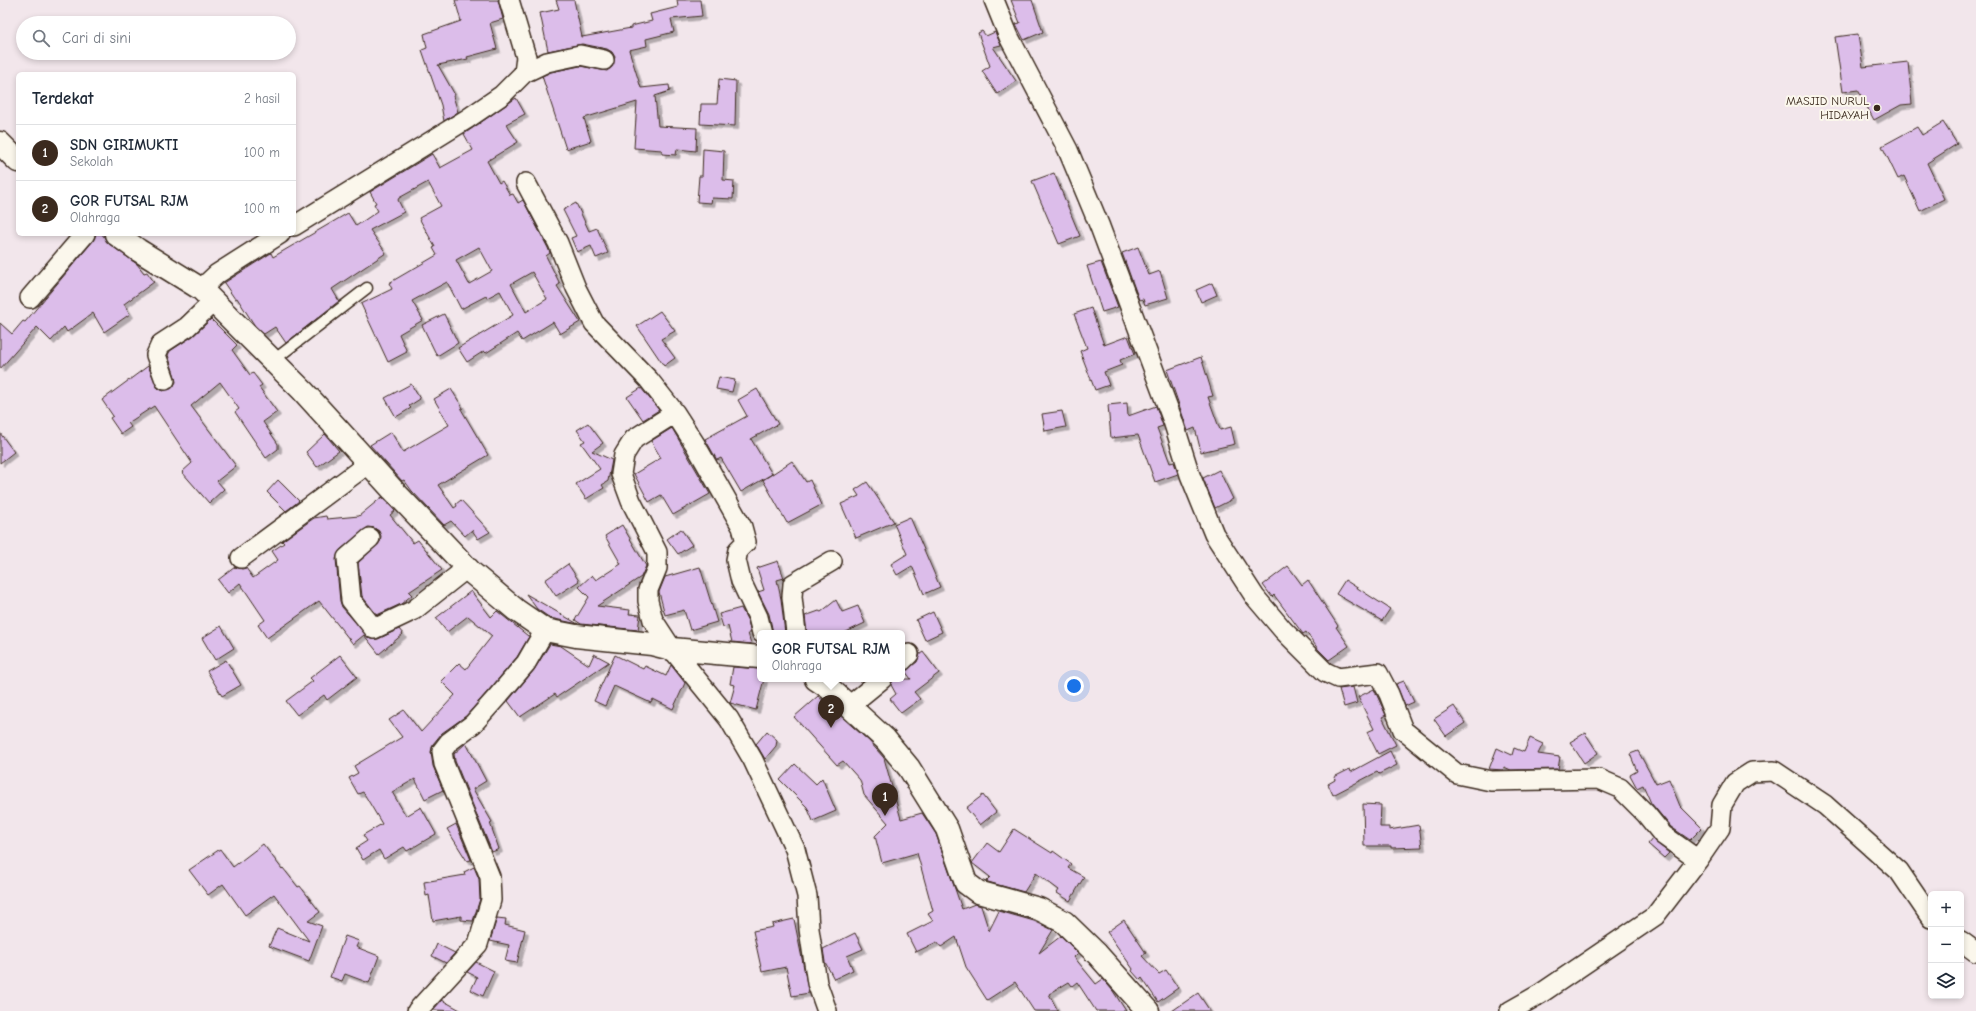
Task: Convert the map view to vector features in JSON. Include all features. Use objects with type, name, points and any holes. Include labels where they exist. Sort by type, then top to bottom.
[{"type":"street","points":[[509,0],[526,57],[524,73]]},
{"type":"street","points":[[994,0],[1009,37],[1068,150],[1100,227],[1173,421],[1190,476],[1214,534],[1255,597],[1283,630],[1325,672],[1338,678],[1378,673],[1389,694],[1403,730],[1457,774],[1491,781],[1599,779],[1620,788],[1646,814],[1663,835],[1698,860]]},
{"type":"street","points":[[296,225],[467,119],[502,94],[524,73],[548,62],[580,55],[604,60]]},
{"type":"street","points":[[526,183],[558,243],[576,288],[594,323],[649,380],[675,414],[695,444],[742,527],[746,542],[738,550],[736,560],[741,581],[758,617],[761,630]]},
{"type":"street","points":[[30,298],[83,236]]},
{"type":"street","points":[[119,236],[208,295],[274,360],[467,568],[516,610],[545,630],[576,636],[652,644],[672,649],[757,657]]},
{"type":"street","points":[[165,380],[156,355],[161,344],[187,327],[208,295],[217,274],[277,236]]},
{"type":"street","points":[[675,414],[634,439],[624,455],[621,474],[631,501],[657,552],[657,568],[648,590],[648,601],[653,620],[672,649],[729,719],[753,760],[795,849],[808,896],[809,929],[817,983],[827,1011]]},
{"type":"street","points":[[240,558],[369,463]]},
{"type":"street","points":[[370,538],[347,558],[351,600],[374,628],[414,610],[467,568]]},
{"type":"street","points":[[796,630],[792,597],[793,584],[832,561]]},
{"type":"street","points":[[417,1011],[478,944],[491,900],[490,877],[444,764],[442,751],[449,742],[473,724],[497,698],[526,662],[545,630]]},
{"type":"street","points":[[821,682],[828,686],[885,739],[908,768],[947,829],[966,883],[978,892],[1039,909],[1064,922],[1096,954],[1148,1011]]},
{"type":"street","points":[[849,706],[878,682]]},
{"type":"street","points":[[1510,1011],[1540,994],[1655,916],[1698,860],[1720,828],[1722,805],[1734,783],[1752,772],[1774,771],[1825,805],[1899,871],[1928,914]]},
{"type":"street","points":[[1964,943],[1976,952]]},
{"type":"lane","points":[[274,360],[367,288]]},
{"type":"building","points":[[455,0],[498,0],[503,19],[490,23],[497,49],[467,57],[468,59],[438,65],[455,95],[453,96],[458,112],[444,121],[441,105],[422,50],[427,48],[424,34],[461,21]]},
{"type":"building","points":[[556,0],[574,0],[582,37],[631,28],[631,26],[652,21],[650,14],[678,7],[677,0],[700,0],[702,16],[671,19],[674,32],[646,39],[647,46],[629,50],[641,88],[669,85],[670,91],[655,96],[658,126],[697,128],[696,151],[677,149],[676,155],[662,154],[662,150],[634,148],[637,102],[584,118],[591,141],[566,149],[542,76],[551,72],[580,66],[607,71],[612,67],[615,57],[612,52],[607,49],[582,44],[548,51],[540,13],[559,9]]},
{"type":"building","points":[[1011,0],[1032,0],[1043,32],[1024,40],[1016,24],[1020,23]]},
{"type":"building","points":[[982,31],[986,36],[995,32],[1001,45],[993,47],[1016,81],[997,94],[982,71],[990,66],[978,33]]},
{"type":"building","points":[[1858,34],[1863,67],[1908,62],[1912,104],[1901,105],[1874,120],[1858,90],[1843,92],[1835,37]]},
{"type":"building","points":[[719,79],[736,81],[735,126],[700,124],[701,104],[717,104]]},
{"type":"building","points":[[516,98],[525,114],[506,124],[518,142],[487,161],[499,183],[502,181],[510,195],[513,194],[518,203],[523,200],[550,253],[546,256],[560,284],[557,286],[580,322],[560,334],[553,322],[522,341],[517,333],[486,353],[484,351],[467,362],[458,348],[513,315],[500,291],[487,298],[486,296],[461,309],[447,282],[412,301],[423,320],[399,334],[407,352],[388,362],[361,304],[392,289],[389,283],[437,255],[433,248],[435,247],[419,218],[441,206],[428,182],[399,198],[398,200],[404,212],[370,230],[386,253],[332,289],[339,301],[286,343],[275,327],[264,334],[255,326],[237,298],[235,299],[224,283],[271,253],[273,257],[348,213],[356,226],[378,211],[374,204],[376,203],[370,192],[432,154],[440,168],[473,150],[464,134]],"holes":[[[479,247],[492,271],[469,284],[456,260]],[[532,272],[547,299],[526,312],[511,284]]]},
{"type":"building","points":[[1943,122],[1957,144],[1927,163],[1944,199],[1920,211],[1904,176],[1898,179],[1882,146],[1917,127],[1922,135]]},
{"type":"building","points":[[703,149],[724,151],[723,180],[734,181],[733,199],[712,198],[711,203],[697,202],[699,176],[702,176]]},
{"type":"building","points":[[1054,173],[1080,236],[1059,244],[1032,181]]},
{"type":"building","points":[[576,203],[589,231],[597,228],[608,253],[596,258],[591,246],[577,252],[571,238],[576,236],[563,210]]},
{"type":"building","points":[[95,236],[103,236],[109,244],[137,264],[144,273],[147,272],[154,282],[124,304],[130,314],[104,332],[93,313],[67,332],[64,327],[51,341],[37,327],[0,369],[0,323],[12,334],[23,321],[25,322],[93,241]]},
{"type":"building","points":[[1138,247],[1149,275],[1160,271],[1168,298],[1145,305],[1143,299],[1139,300],[1122,253]]},
{"type":"building","points":[[1101,262],[1118,307],[1102,312],[1087,266]]},
{"type":"building","points":[[1212,283],[1217,295],[1201,302],[1196,290]]},
{"type":"building","points":[[1091,308],[1104,345],[1128,336],[1135,354],[1120,360],[1122,365],[1104,372],[1109,385],[1095,390],[1080,351],[1087,348],[1074,314]]},
{"type":"building","points":[[660,311],[675,331],[661,339],[675,358],[664,366],[637,326]]},
{"type":"building","points":[[444,314],[458,343],[437,356],[422,325]]},
{"type":"building","points":[[211,319],[237,345],[232,350],[250,375],[253,373],[262,385],[259,387],[277,412],[263,422],[278,444],[278,449],[266,458],[235,412],[239,409],[220,382],[191,406],[236,466],[217,481],[224,489],[209,503],[182,472],[192,463],[154,406],[128,423],[131,427],[121,434],[110,418],[113,416],[102,400],[148,366],[158,388],[163,391],[173,387],[176,382],[168,355],[170,351],[193,336]]},
{"type":"building","points":[[1201,357],[1213,396],[1208,397],[1220,430],[1231,427],[1235,444],[1201,452],[1195,428],[1188,431],[1167,370]]},
{"type":"building","points":[[719,377],[735,380],[732,392],[716,389]]},
{"type":"building","points":[[411,384],[420,399],[409,406],[411,408],[396,417],[385,398]]},
{"type":"building","points":[[641,388],[659,410],[643,420],[627,397]]},
{"type":"building","points":[[451,389],[488,455],[438,485],[454,508],[461,500],[490,532],[478,539],[472,530],[465,536],[451,521],[444,525],[370,445],[391,432],[403,452],[449,425],[434,399]]},
{"type":"building","points":[[757,389],[778,424],[751,439],[772,474],[741,492],[721,458],[717,460],[705,439],[747,416],[738,400]]},
{"type":"building","points":[[1127,403],[1128,416],[1156,406],[1163,426],[1157,428],[1170,463],[1174,462],[1178,474],[1155,482],[1138,435],[1111,438],[1108,405]]},
{"type":"building","points":[[1062,411],[1066,427],[1045,431],[1042,414]]},
{"type":"building","points":[[588,423],[603,443],[592,451],[612,460],[608,481],[602,485],[604,488],[586,499],[576,484],[600,469],[581,443],[585,441],[577,430]]},
{"type":"building","points":[[672,428],[710,494],[673,515],[661,495],[649,502],[634,474],[661,458],[651,441]]},
{"type":"building","points":[[0,433],[14,452],[0,463]]},
{"type":"building","points":[[325,434],[339,451],[317,467],[306,452]]},
{"type":"building","points":[[792,461],[806,482],[810,480],[821,505],[787,523],[763,480]]},
{"type":"building","points":[[1219,470],[1233,499],[1215,508],[1203,478]]},
{"type":"building","points":[[278,480],[299,501],[286,511],[267,492]]},
{"type":"building","points":[[867,482],[894,522],[856,538],[841,504],[859,496],[855,490]]},
{"type":"building","points":[[382,497],[395,511],[390,515],[413,543],[418,540],[442,570],[409,592],[412,595],[401,604],[377,615],[362,596],[358,563],[380,542],[381,536],[379,531],[368,527],[340,550],[336,559],[340,601],[342,607],[370,639],[378,639],[399,629],[403,634],[379,654],[364,635],[353,644],[319,601],[267,638],[258,625],[265,620],[240,583],[228,593],[218,580],[235,567],[242,569],[246,568],[253,578],[278,560],[272,551],[284,543],[282,541],[314,518],[326,516],[327,519],[359,516]]},
{"type":"building","points":[[910,517],[940,587],[924,594],[912,566],[897,575],[891,564],[907,554],[894,524]]},
{"type":"building","points":[[622,525],[646,566],[641,577],[597,606],[630,610],[629,614],[640,615],[638,630],[581,624],[575,620],[589,597],[579,587],[592,575],[596,580],[621,564],[605,536]]},
{"type":"building","points":[[681,529],[692,545],[678,554],[667,539]]},
{"type":"building","points":[[778,561],[784,578],[777,580],[785,630],[772,630],[769,614],[758,592],[764,590],[757,568]]},
{"type":"building","points":[[568,564],[579,581],[556,596],[545,580]]},
{"type":"building","points":[[1288,566],[1302,585],[1308,580],[1338,626],[1336,627],[1349,646],[1329,660],[1318,649],[1306,632],[1303,634],[1274,595],[1272,597],[1263,585]]},
{"type":"building","points":[[700,567],[717,622],[690,630],[684,610],[665,615],[659,592],[665,577]]},
{"type":"building","points":[[1345,580],[1390,609],[1382,621],[1336,594]]},
{"type":"building","points":[[471,591],[491,617],[497,611],[528,636],[530,635],[517,657],[466,716],[442,733],[433,744],[431,752],[433,766],[443,790],[425,799],[415,779],[392,792],[406,816],[421,807],[436,834],[407,851],[404,847],[384,859],[379,850],[363,860],[356,848],[367,841],[363,835],[382,824],[363,792],[358,794],[349,778],[358,773],[354,766],[402,737],[389,720],[404,710],[421,732],[455,695],[441,681],[459,663],[466,669],[492,636],[468,616],[447,632],[436,618]]},
{"type":"building","points":[[526,594],[578,624],[550,618],[537,609]]},
{"type":"building","points":[[836,600],[842,612],[858,606],[865,623],[850,630],[807,630],[805,616],[819,611],[821,612]]},
{"type":"building","points":[[741,608],[748,621],[751,633],[748,633],[751,644],[732,642],[728,626],[723,627],[719,614]]},
{"type":"building","points":[[933,612],[942,632],[925,640],[916,620]]},
{"type":"building","points":[[221,626],[234,648],[215,660],[202,638]]},
{"type":"building","points":[[550,644],[561,646],[589,665],[594,654],[609,662],[557,697],[555,694],[520,717],[508,701],[534,670]]},
{"type":"building","points":[[923,652],[939,673],[914,692],[920,699],[901,713],[890,699],[896,694],[891,685],[892,682],[905,682],[905,679],[911,679],[905,671],[917,662],[920,654]]},
{"type":"building","points":[[340,655],[357,677],[327,700],[324,695],[297,715],[286,701],[313,681],[310,678]]},
{"type":"building","points":[[615,655],[643,669],[645,666],[666,676],[671,665],[685,683],[673,709],[653,699],[651,703],[614,686],[605,706],[594,701]]},
{"type":"building","points":[[226,660],[241,685],[222,696],[207,671]]},
{"type":"building","points":[[733,667],[757,669],[757,682],[763,682],[756,710],[730,703],[735,685],[730,684]]},
{"type":"building","points":[[1404,681],[1414,702],[1405,706],[1396,684]]},
{"type":"building","points":[[1353,687],[1357,703],[1344,707],[1339,689]]},
{"type":"building","points":[[1374,689],[1386,715],[1382,717],[1396,745],[1378,754],[1367,732],[1374,729],[1358,697]]},
{"type":"building","points":[[818,696],[869,741],[884,758],[901,819],[922,813],[936,834],[962,909],[975,904],[981,906],[989,931],[999,911],[1034,921],[1053,930],[1039,953],[1061,936],[1078,953],[1074,957],[1096,984],[1103,979],[1126,1011],[1096,1011],[1077,982],[1072,986],[1069,982],[1049,994],[1058,1011],[1034,1011],[1015,982],[987,1000],[966,967],[956,937],[941,947],[937,942],[916,952],[907,934],[933,921],[928,914],[933,911],[917,853],[882,863],[875,836],[888,823],[864,795],[860,780],[843,761],[837,765],[794,717]]},
{"type":"building","points":[[1454,706],[1465,723],[1446,736],[1434,719]]},
{"type":"building","points":[[767,731],[777,740],[776,746],[765,759],[756,744]]},
{"type":"building","points":[[1585,733],[1598,753],[1584,763],[1570,742]]},
{"type":"building","points":[[1530,738],[1543,744],[1538,754],[1560,757],[1558,769],[1511,770],[1504,767],[1503,770],[1489,769],[1497,748],[1512,755],[1514,748],[1524,752]]},
{"type":"building","points":[[466,743],[486,781],[473,789],[492,822],[490,823],[499,849],[492,852],[455,761],[454,754]]},
{"type":"building","points":[[1390,751],[1397,765],[1379,774],[1377,772],[1333,795],[1328,784],[1335,780],[1334,777],[1350,769],[1351,772]]},
{"type":"building","points":[[1638,751],[1656,784],[1669,779],[1680,806],[1702,828],[1690,840],[1671,827],[1651,803],[1643,785],[1637,788],[1630,775],[1637,771],[1630,754]]},
{"type":"building","points":[[795,764],[816,784],[822,778],[836,811],[813,821],[807,807],[780,780]]},
{"type":"building","points":[[983,795],[996,812],[980,825],[966,808]]},
{"type":"building","points":[[1363,804],[1381,805],[1380,827],[1389,827],[1389,830],[1419,825],[1422,847],[1391,848],[1391,846],[1364,846]]},
{"type":"building","points":[[456,824],[471,860],[467,861],[447,829]]},
{"type":"building","points":[[1014,829],[1052,853],[1053,851],[1071,864],[1068,868],[1084,877],[1070,901],[1057,893],[1059,890],[1036,873],[1024,892],[986,881],[990,877],[972,863],[987,843],[999,852]]},
{"type":"building","points":[[1652,839],[1669,853],[1664,858],[1648,844]]},
{"type":"building","points":[[263,844],[282,869],[283,868],[298,887],[300,886],[320,912],[308,921],[322,926],[309,961],[269,946],[277,928],[309,941],[274,894],[245,915],[223,884],[208,895],[189,870],[220,849],[233,867]]},
{"type":"building","points":[[474,867],[479,879],[480,899],[473,921],[461,920],[461,916],[433,921],[429,895],[426,896],[424,882],[465,875],[464,872]]},
{"type":"building","points":[[497,918],[506,919],[505,925],[525,930],[517,963],[505,961],[509,945],[490,941]]},
{"type":"building","points":[[794,919],[809,993],[792,996],[786,967],[762,972],[753,931],[773,927],[772,924]]},
{"type":"building","points":[[1124,920],[1146,953],[1142,956],[1159,974],[1166,970],[1178,988],[1158,1002],[1142,978],[1140,980],[1132,971],[1133,969],[1107,932]]},
{"type":"building","points":[[855,933],[863,949],[847,956],[853,970],[834,979],[825,962],[823,949]]},
{"type":"building","points":[[345,936],[359,941],[356,947],[379,956],[369,983],[345,974],[342,981],[330,977]]},
{"type":"building","points":[[437,944],[455,953],[446,963],[432,956]]},
{"type":"building","points":[[476,962],[494,971],[483,996],[471,990],[477,977],[467,972]]},
{"type":"building","points":[[1198,993],[1210,1011],[1172,1011]]},
{"type":"building","points":[[442,1000],[462,1011],[433,1010]]},
{"type":"place","name":"MASJID NURUL HIDAYAH","points":[[1877,108]]},
{"type":"place","name":"GOR FUTSAL RJM","points":[[831,728]]},
{"type":"place","name":"SDN GIRIMUKTI","points":[[885,816]]}]
